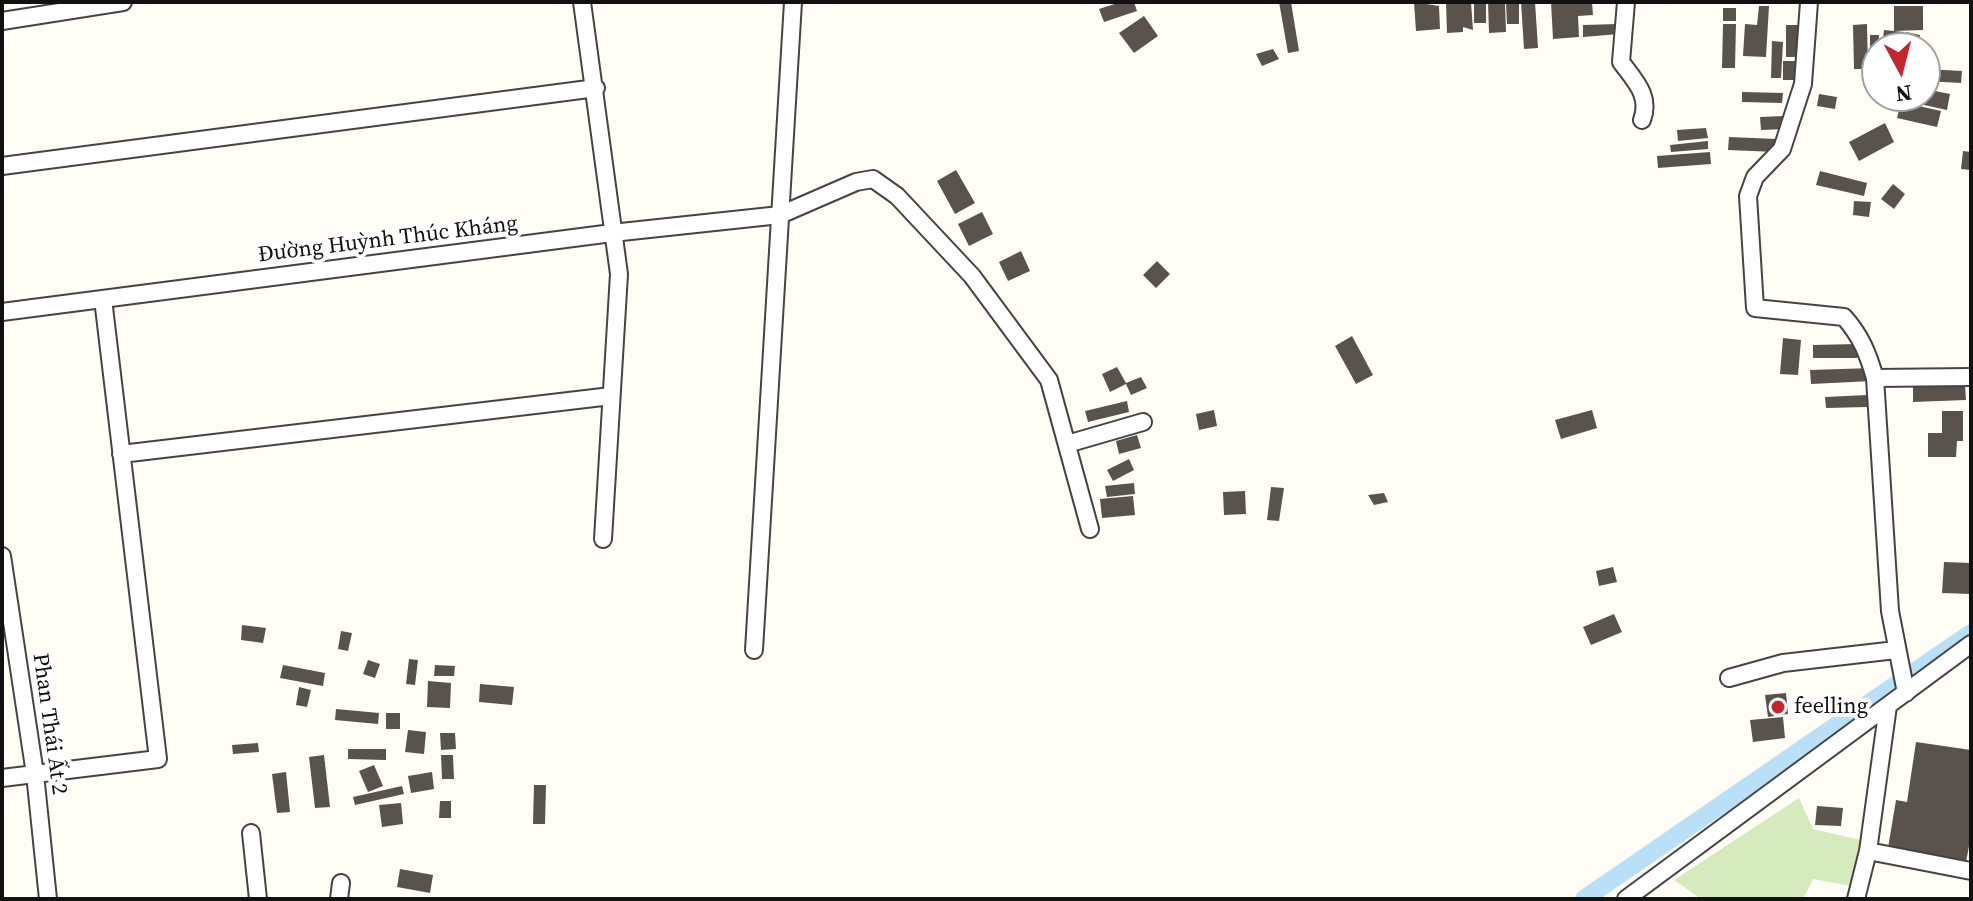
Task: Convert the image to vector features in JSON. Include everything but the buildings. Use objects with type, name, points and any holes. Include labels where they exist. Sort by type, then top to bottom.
[{"type":"street","points":[[2,21],[36,8],[123,2]]},
{"type":"street","points":[[582,2],[619,274],[603,539]]},
{"type":"street","points":[[754,650],[793,2]]},
{"type":"street","points":[[1626,2],[1621,62],[1642,90],[1646,109],[1642,120]]},
{"type":"street","points":[[1809,2],[1803,84],[1782,149],[1755,177],[1748,196],[1755,308],[1844,317],[1858,332],[1875,378],[1890,611],[1905,688]]},
{"type":"street","points":[[2,166],[596,88]]},
{"type":"street","name":"Đường Huỳnh Thúc Kháng","points":[[2,312],[612,233],[780,215],[856,182],[873,179],[897,196],[972,276],[1042,370],[1054,390],[1067,444]]},
{"type":"street","points":[[2,778],[158,759],[103,299]]},
{"type":"street","points":[[1875,378],[1971,377]]},
{"type":"street","points":[[121,454],[611,396]]},
{"type":"street","points":[[1090,529],[1067,444],[1143,422]]},
{"type":"street","name":"Phan Thái Ất 2","points":[[2,556],[35,774],[48,899]]},
{"type":"street","points":[[1626,899],[1888,706],[1905,688],[1971,644]]},
{"type":"street","points":[[1729,678],[1783,663],[1899,656]]},
{"type":"street","points":[[1856,899],[1868,851],[1888,706]]},
{"type":"street","points":[[251,833],[258,899]]},
{"type":"street","points":[[1868,851],[1971,871]]},
{"type":"green space","points":[[1799,798],[1813,829],[1860,840],[1851,886],[1813,879],[1803,899],[1701,899],[1674,880]]},
{"type":"waterway","points":[[1584,899],[1971,633]]},
{"type":"place","name":"feelling","points":[[1778,707]]}]
